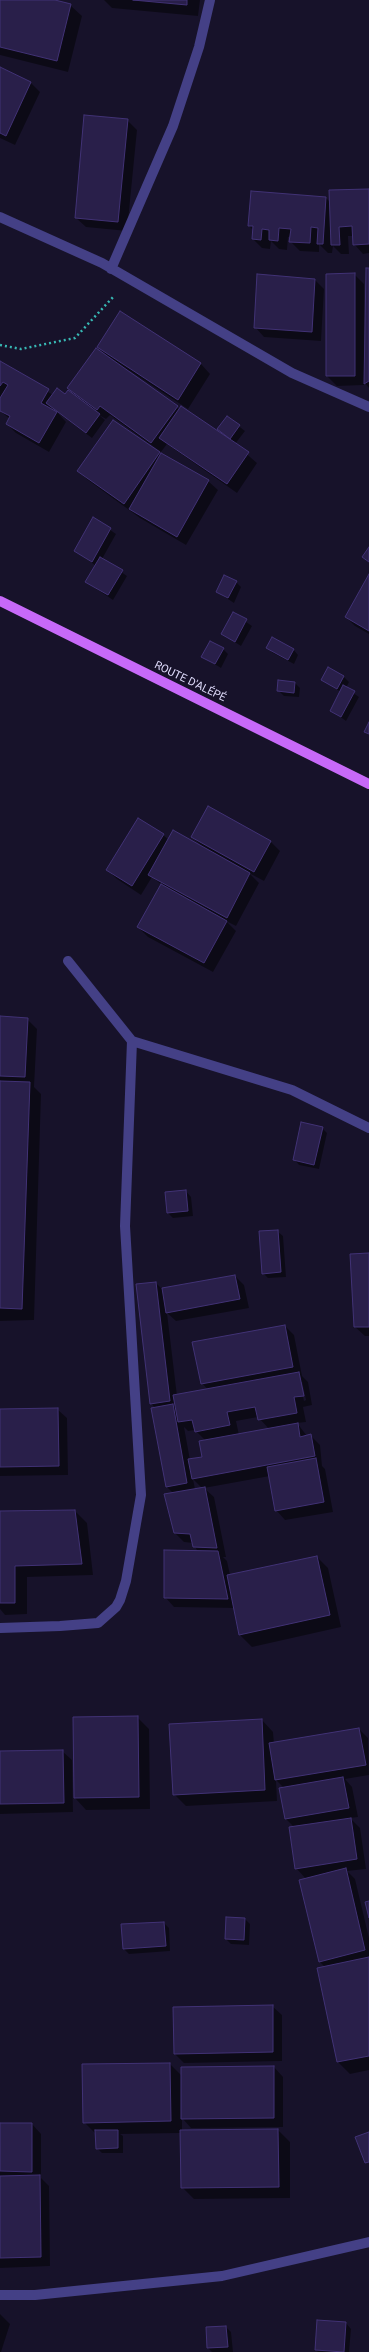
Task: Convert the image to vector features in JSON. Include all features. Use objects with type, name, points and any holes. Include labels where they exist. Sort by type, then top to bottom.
[{"type":"main road","name":"ROUTE D'ALÉPÉ","points":[[0,601],[369,784]]},
{"type":"street","points":[[112,269],[173,126],[199,47],[210,0]]},
{"type":"street","points":[[0,217],[112,269],[292,373],[369,407]]},
{"type":"street","points":[[68,961],[132,1041],[292,1090],[369,1128]]},
{"type":"street","points":[[0,1628],[98,1623],[116,1608],[126,1581],[141,1495],[124,1226],[132,1041]]},
{"type":"street","points":[[0,2295],[35,2295],[222,2276],[369,2242]]},
{"type":"path","points":[[0,345],[21,349],[75,338],[130,280]]},
{"type":"building","points":[[0,0],[55,0],[71,4],[57,61],[0,47]]},
{"type":"building","points":[[133,0],[187,0],[187,5]]},
{"type":"building","points":[[0,67],[31,82],[6,136],[0,133]]},
{"type":"building","points":[[84,115],[128,119],[118,222],[75,218]]},
{"type":"building","points":[[369,189],[369,244],[353,245],[352,226],[339,227],[340,245],[331,245],[329,190]]},
{"type":"building","points":[[251,191],[326,197],[323,244],[317,244],[318,228],[311,227],[310,243],[289,242],[291,229],[279,228],[278,241],[269,240],[269,230],[262,229],[261,240],[252,239],[253,226],[248,226]]},
{"type":"building","points":[[366,268],[369,268],[369,381],[364,384]]},
{"type":"building","points":[[355,273],[355,376],[326,376],[326,274]]},
{"type":"building","points":[[257,274],[315,279],[312,332],[254,328]]},
{"type":"building","points":[[120,311],[201,363],[178,400],[97,347]]},
{"type":"building","points":[[96,348],[178,406],[151,443],[100,406],[97,410],[67,388]]},
{"type":"building","points":[[0,361],[49,389],[41,403],[57,412],[39,443],[6,424],[10,416],[0,411],[0,398],[8,385],[3,382],[0,386]]},
{"type":"building","points":[[57,388],[65,394],[68,390],[100,414],[86,433],[46,403]]},
{"type":"building","points":[[181,406],[249,452],[227,484],[159,438]]},
{"type":"building","points":[[227,416],[240,425],[230,439],[217,429]]},
{"type":"building","points":[[113,420],[160,452],[124,504],[77,471]]},
{"type":"building","points":[[161,453],[209,480],[177,537],[129,509]]},
{"type":"building","points":[[93,517],[111,528],[92,562],[74,551]]},
{"type":"building","points":[[369,547],[369,562],[362,557]]},
{"type":"building","points":[[100,557],[123,570],[108,595],[85,582]]},
{"type":"building","points":[[369,574],[369,631],[345,617]]},
{"type":"building","points":[[224,575],[237,581],[228,598],[216,592]]},
{"type":"building","points":[[233,612],[247,619],[235,642],[221,634]]},
{"type":"building","points":[[272,637],[294,649],[288,660],[266,648]]},
{"type":"building","points":[[210,641],[224,648],[215,664],[201,657]]},
{"type":"building","points":[[328,667],[344,676],[337,689],[321,680]]},
{"type":"building","points":[[278,680],[295,682],[294,693],[277,691]]},
{"type":"building","points":[[343,685],[355,691],[341,717],[330,711]]},
{"type":"building","points":[[369,722],[369,734],[364,732]]},
{"type":"building","points":[[208,806],[271,841],[254,872],[191,837]]},
{"type":"building","points":[[138,818],[164,834],[132,886],[106,870]]},
{"type":"building","points":[[173,830],[250,873],[227,918],[148,875]]},
{"type":"building","points":[[161,884],[227,921],[204,963],[137,927]]},
{"type":"building","points":[[0,1016],[28,1018],[25,1077],[0,1076]]},
{"type":"building","points":[[0,1081],[30,1082],[22,1309],[0,1308]]},
{"type":"building","points":[[301,1122],[323,1127],[314,1165],[293,1160]]},
{"type":"building","points":[[186,1190],[188,1211],[167,1213],[165,1192]]},
{"type":"building","points":[[278,1230],[281,1272],[262,1274],[259,1231]]},
{"type":"building","points":[[369,1253],[369,1327],[354,1327],[350,1254]]},
{"type":"building","points":[[235,1275],[240,1299],[166,1313],[162,1288]]},
{"type":"building","points":[[156,1282],[170,1401],[150,1404],[136,1284]]},
{"type":"building","points":[[285,1325],[293,1367],[201,1384],[192,1342]]},
{"type":"building","points":[[299,1372],[304,1396],[294,1397],[297,1413],[258,1420],[255,1407],[227,1412],[230,1425],[195,1432],[192,1420],[178,1422],[173,1395]]},
{"type":"building","points":[[173,1404],[187,1483],[166,1487],[151,1408]]},
{"type":"building","points":[[58,1408],[59,1466],[0,1467],[0,1409]]},
{"type":"building","points":[[298,1423],[300,1437],[311,1434],[315,1456],[192,1479],[188,1459],[202,1457],[199,1441]]},
{"type":"building","points":[[316,1458],[324,1502],[275,1511],[267,1467]]},
{"type":"building","points":[[205,1487],[217,1548],[193,1547],[190,1534],[174,1533],[164,1494]]},
{"type":"building","points":[[75,1510],[82,1564],[15,1566],[15,1603],[0,1603],[0,1511]]},
{"type":"building","points":[[164,1550],[218,1551],[228,1599],[164,1598]]},
{"type":"building","points":[[317,1556],[330,1615],[239,1635],[227,1575]]},
{"type":"building","points":[[138,1716],[139,1797],[74,1798],[73,1717]]},
{"type":"building","points":[[262,1719],[265,1790],[173,1795],[169,1724]]},
{"type":"building","points":[[359,1728],[366,1765],[275,1780],[269,1743]]},
{"type":"building","points":[[63,1750],[64,1803],[0,1804],[0,1751]]},
{"type":"building","points":[[343,1777],[349,1808],[285,1819],[279,1788]]},
{"type":"building","points":[[351,1818],[357,1859],[295,1869],[289,1827]]},
{"type":"building","points":[[346,1868],[365,1950],[319,1962],[299,1880]]},
{"type":"building","points":[[369,1901],[369,1918],[365,1902]]},
{"type":"building","points":[[226,1917],[245,1918],[244,1940],[225,1939]]},
{"type":"building","points":[[164,1922],[166,1946],[123,1949],[121,1924]]},
{"type":"building","points":[[369,1957],[369,2056],[337,2062],[317,1968]]},
{"type":"building","points":[[273,2005],[273,2052],[174,2054],[173,2007]]},
{"type":"building","points":[[170,2063],[171,2121],[83,2123],[82,2064]]},
{"type":"building","points":[[274,2066],[274,2118],[181,2119],[181,2067]]},
{"type":"building","points":[[0,2123],[32,2123],[32,2172],[0,2171]]},
{"type":"building","points":[[278,2129],[279,2187],[181,2188],[180,2130]]},
{"type":"building","points":[[95,2130],[118,2130],[118,2148],[96,2149]]},
{"type":"building","points":[[369,2132],[369,2162],[365,2163],[355,2137]]},
{"type":"building","points":[[40,2175],[41,2257],[0,2258],[0,2176]]},
{"type":"building","points":[[317,2320],[346,2322],[344,2352],[315,2350]]},
{"type":"building","points":[[226,2326],[228,2347],[207,2348],[206,2327]]}]
